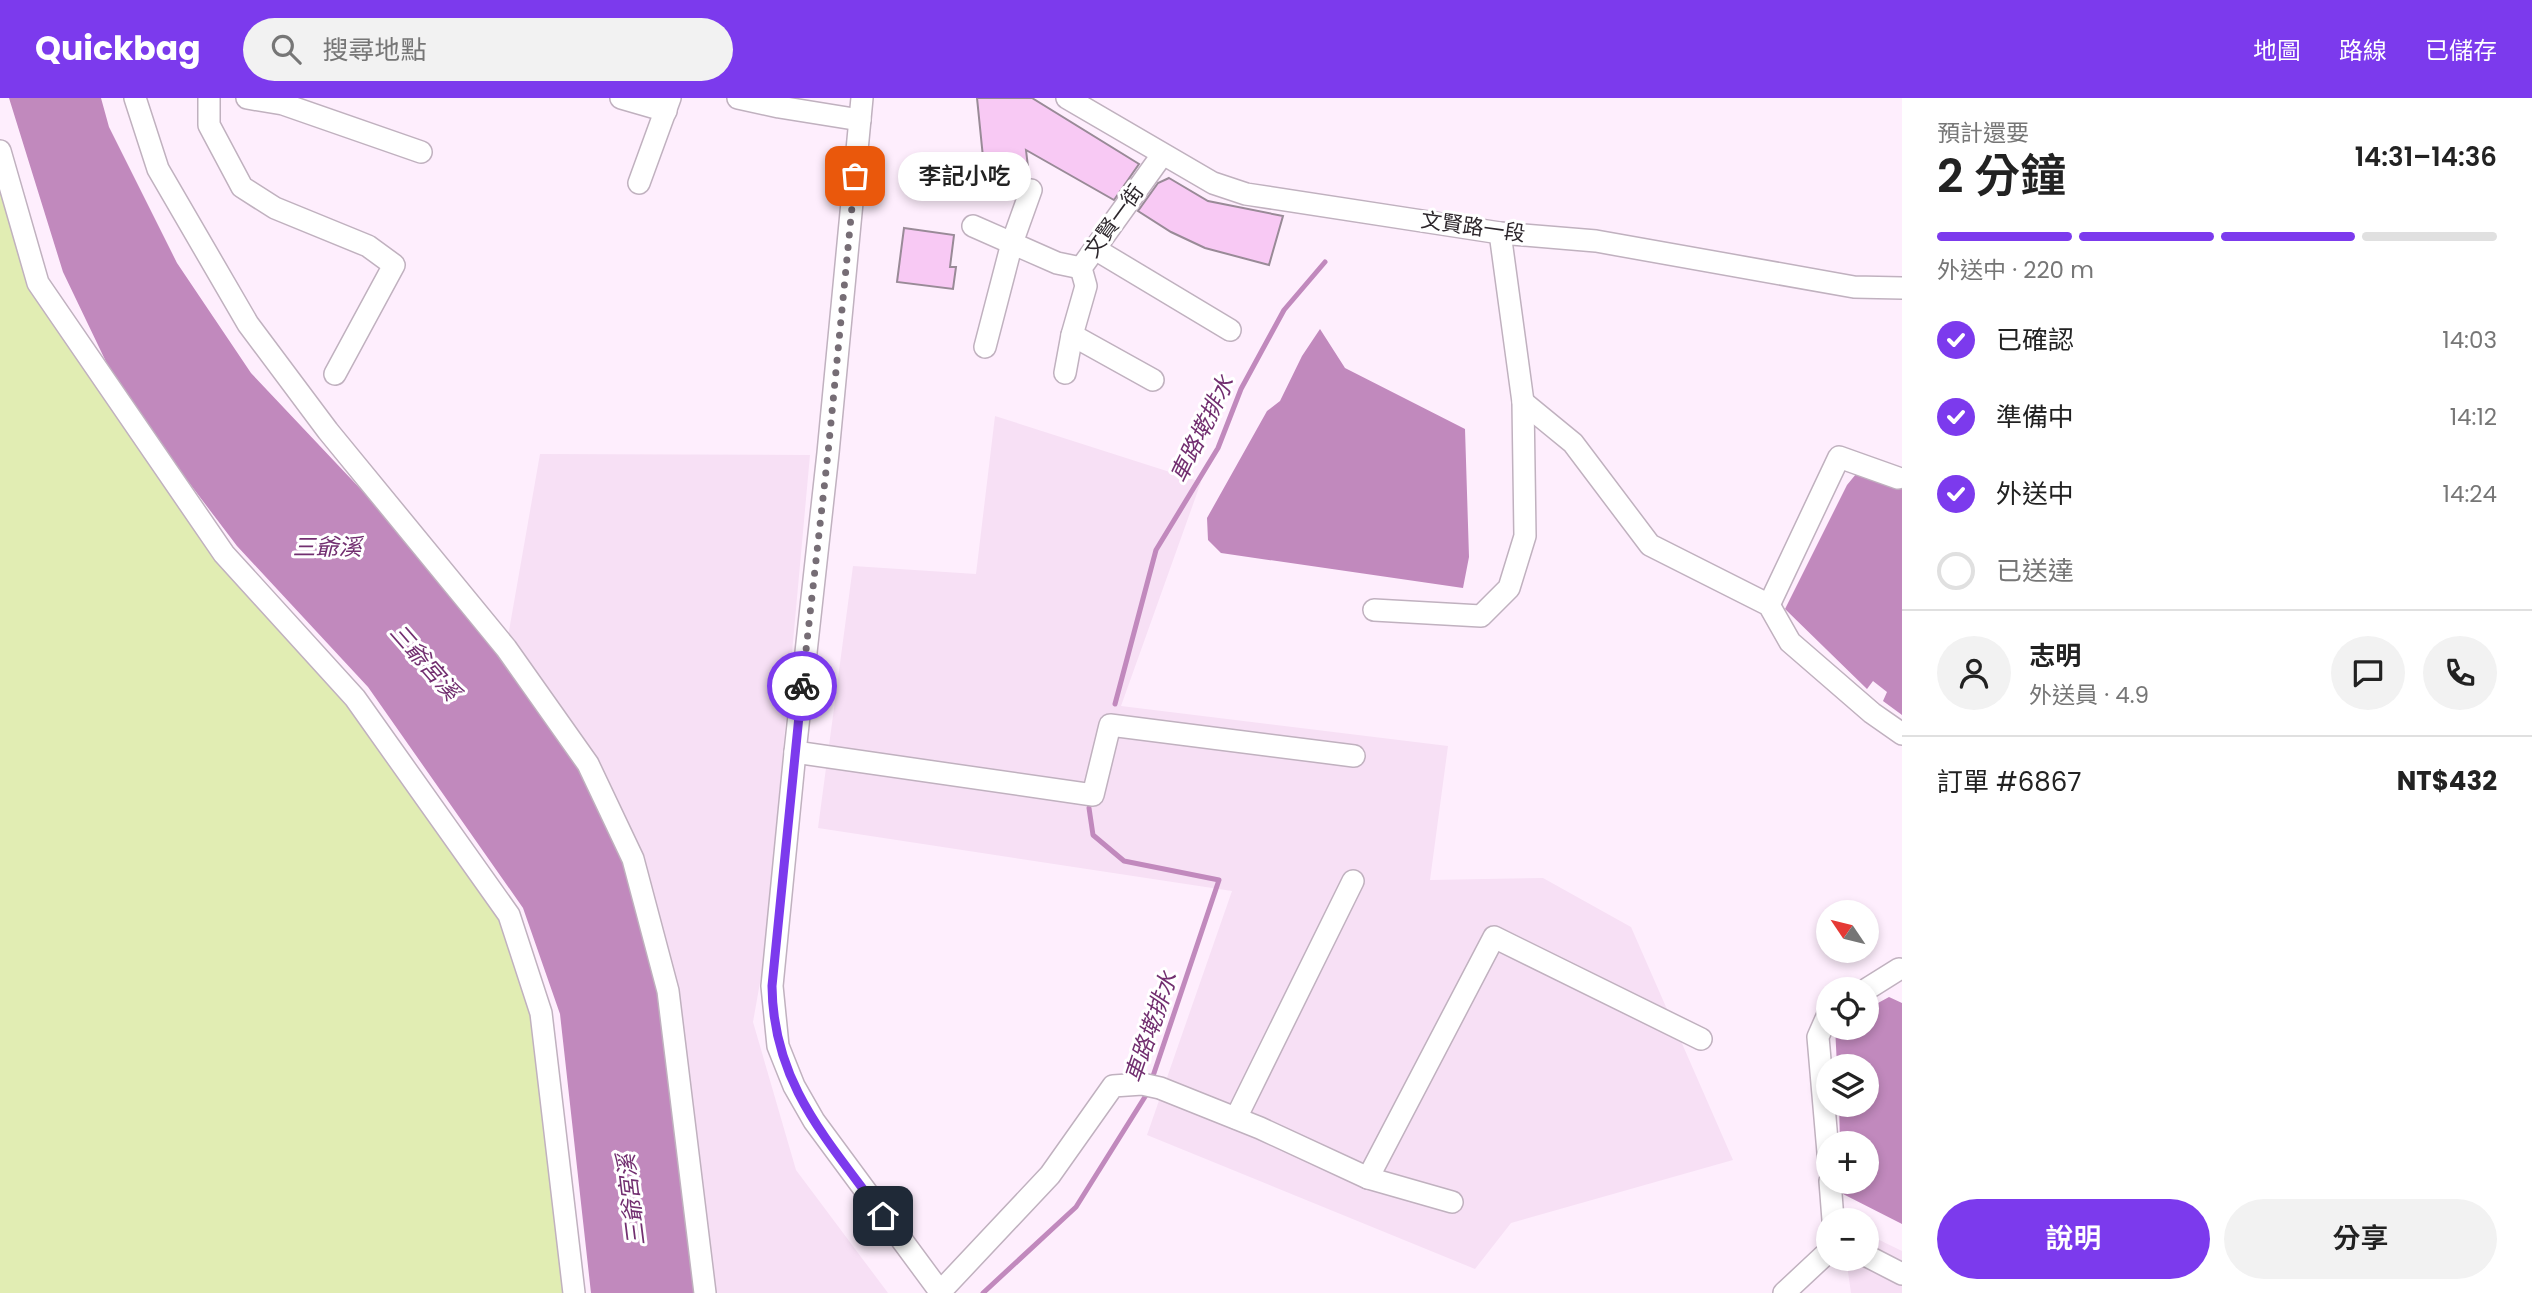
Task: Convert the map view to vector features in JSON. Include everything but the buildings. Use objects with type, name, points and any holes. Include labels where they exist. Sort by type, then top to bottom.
[{"type":"street","points":[[135,98],[158,169],[248,324],[328,431],[506,648],[588,764],[634,859],[668,991],[705,1293]]},
{"type":"street","points":[[209,98],[209,125],[242,187],[275,208],[368,246],[394,265],[335,374]]},
{"type":"street","points":[[247,98],[283,104],[421,152]]},
{"type":"street","points":[[621,98],[668,104],[639,183]]},
{"type":"street","points":[[738,98],[860,120]]},
{"type":"street","points":[[862,98],[827,466],[772,986],[778,1046],[794,1086],[814,1121],[940,1292],[1050,1175],[1113,1086],[1151,1086],[1236,1118],[1368,1178],[1452,1202]]},
{"type":"street","name":"文賢路一段","points":[[1067,98],[1162,155],[1213,183],[1236,192],[1500,233],[1596,241],[1854,288],[1902,288]]},
{"type":"street","points":[[0,151],[38,283],[224,554],[355,698],[509,915],[541,1013],[575,1293]]},
{"type":"street","name":"文賢一街","points":[[1065,373],[1072,335],[1086,286],[1081,268],[1162,155]]},
{"type":"street","points":[[985,346],[1012,243],[1031,190]]},
{"type":"street","points":[[973,226],[1057,263],[1081,268]]},
{"type":"street","points":[[1374,610],[1481,616],[1508,588],[1525,536],[1522,402],[1500,233]]},
{"type":"street","points":[[1095,248],[1230,330]]},
{"type":"street","points":[[1072,335],[1153,380]]},
{"type":"street","points":[[1522,402],[1573,443],[1650,545],[1769,605],[1790,642],[1872,713],[1902,734]]},
{"type":"street","points":[[1769,605],[1839,457],[1898,478]]},
{"type":"street","points":[[795,752],[1093,795],[1110,725],[1353,756]]},
{"type":"street","points":[[1236,1118],[1353,881]]},
{"type":"street","points":[[1368,1178],[1494,937],[1701,1039]]},
{"type":"street","points":[[1879,982],[1899,970]]},
{"type":"street","points":[[1818,1040],[1826,1131]]},
{"type":"street","points":[[1879,1262],[1902,1274]]},
{"type":"street","points":[[1784,1293],[1816,1263]]},
{"type":"shaded area","points":[[995,416],[1201,482],[1121,706],[1448,746],[1430,880],[1543,878],[1631,927],[1733,1160],[1511,1223],[1475,1269],[1147,1135],[1232,891],[818,828],[853,566],[976,574]]},
{"type":"shaded area","points":[[540,454],[810,455],[764,960],[753,1022],[796,1170],[888,1293],[705,1293],[668,991],[506,648]]},
{"type":"shaded area","points":[[1879,1240],[1902,1251],[1902,1293],[1851,1293],[1848,1271],[1879,1271]]},
{"type":"green space","points":[[0,151],[38,283],[224,554],[355,698],[509,915],[541,1013],[574,1293],[0,1293]]},
{"type":"water","name":"三爺溪","points":[[9,98],[101,98],[109,127],[177,263],[251,373],[387,517],[497,654],[581,767],[624,862],[659,995],[697,1293],[591,1293],[560,1014],[523,908],[368,687],[237,546],[121,393],[63,272]]},
{"type":"water","points":[[1320,329],[1345,368],[1465,429],[1469,557],[1463,588],[1221,553],[1208,540],[1207,518],[1267,411],[1280,401],[1302,356]]},
{"type":"water","points":[[1861,468],[1902,485],[1902,715],[1883,701],[1887,692],[1873,681],[1867,689],[1785,609],[1847,485]]},
{"type":"water","points":[[1889,997],[1902,1003],[1902,1224],[1879,1212],[1879,1208],[1871,1208],[1843,1194],[1879,1194],[1879,1131],[1840,1131],[1839,1117],[1879,1117],[1879,1054],[1836,1054],[1836,1040],[1879,1040],[1879,1002]]},
{"type":"waterway","name":"車路墘排水","points":[[1115,704],[1156,550],[1218,448],[1241,389],[1284,310],[1325,262]]},
{"type":"waterway","name":"車路墘排水","points":[[1089,808],[1093,835],[1124,861],[1219,880],[1152,1079]]},
{"type":"waterway","name":"車路墘排水","points":[[983,1293],[1076,1207],[1148,1092]]},
{"type":"way so far","points":[[802,686],[855,176]]},
{"type":"place","name":"李記小吃","points":[[855,176]]},
{"type":"route","points":[[802,686],[772,986],[778,1046],[794,1086],[814,1121],[883,1216]]},
{"type":"water label","name":"三爺宮溪","points":[[425,662]]},
{"type":"water label","name":"三爺宮溪","points":[[631,1200]]}]
